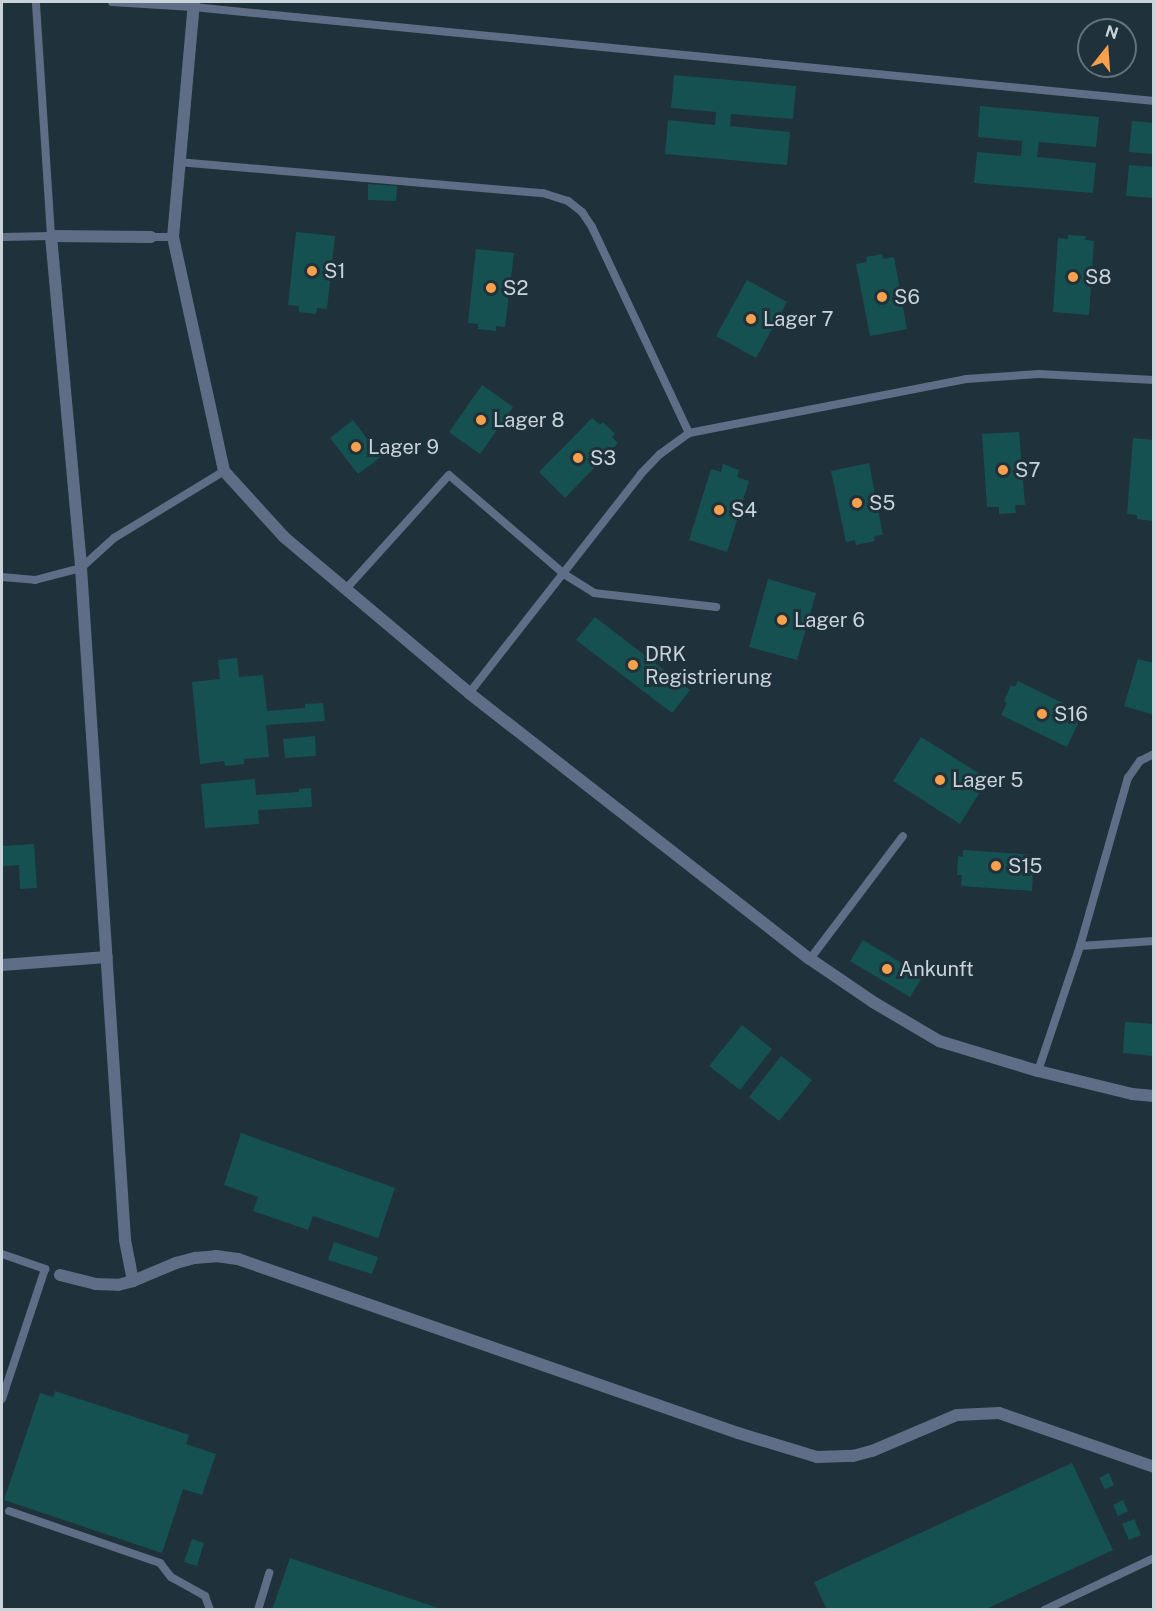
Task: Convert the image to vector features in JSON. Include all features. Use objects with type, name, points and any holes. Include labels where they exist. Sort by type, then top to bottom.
[{"type":"street","points":[[194,4],[173,237],[224,471],[285,537],[469,693],[810,959],[873,1002],[939,1041],[1038,1071],[1132,1094],[1154,1096]]},
{"type":"street","points":[[133,1281],[125,1240],[81,568],[51,236],[151,237]]},
{"type":"street","points":[[2,965],[107,957]]},
{"type":"street","points":[[60,1275],[95,1284],[118,1285],[195,1258],[216,1256],[238,1259],[705,1422],[817,1456],[853,1456],[872,1451],[957,1415],[999,1413],[1154,1467]]},
{"type":"lane","points":[[2,237],[51,236],[36,2]]},
{"type":"lane","points":[[112,2],[194,4],[1154,101]]},
{"type":"lane","points":[[178,162],[543,193],[568,201],[582,212],[592,227],[689,433]]},
{"type":"lane","points":[[151,237],[173,237]]},
{"type":"lane","points":[[469,693],[641,474],[660,454],[689,433],[966,379],[1039,374],[1154,380]]},
{"type":"lane","points":[[2,578],[35,580],[81,568],[114,538],[224,471]]},
{"type":"lane","points":[[345,590],[449,475],[564,574],[594,592],[716,607]]},
{"type":"lane","points":[[1038,1071],[1080,946],[1128,778],[1140,761],[1154,754]]},
{"type":"lane","points":[[810,959],[903,836]]},
{"type":"lane","points":[[1080,946],[1154,941]]},
{"type":"lane","points":[[2,1254],[60,1275]]},
{"type":"lane","points":[[2,1399],[45,1269]]},
{"type":"lane","points":[[9,1511],[160,1563],[171,1577],[205,1596],[210,1610]]},
{"type":"lane","points":[[1044,1610],[1154,1558]]},
{"type":"lane","points":[[258,1610],[269,1573]]},
{"type":"building","points":[[674,75],[796,86],[793,119],[731,114],[730,126],[790,132],[787,165],[665,154],[668,120],[715,125],[716,112],[671,108]]},
{"type":"building","points":[[980,106],[1099,117],[1096,147],[1039,142],[1037,157],[1096,163],[1093,193],[974,183],[977,152],[1021,156],[1022,141],[978,137]]},
{"type":"building","points":[[1132,121],[1154,123],[1154,154],[1129,152]]},
{"type":"building","points":[[1129,165],[1154,167],[1154,198],[1126,196]]},
{"type":"building","points":[[368,184],[397,186],[396,201],[368,200]]},
{"type":"building","name":"S1","points":[[296,232],[335,236],[327,309],[317,308],[316,314],[299,312],[299,306],[288,305]]},
{"type":"building","name":"S8","points":[[1068,235],[1086,236],[1085,240],[1094,241],[1089,315],[1053,312],[1058,238],[1068,239]]},
{"type":"building","name":"S2","points":[[476,249],[514,253],[505,327],[496,326],[496,331],[478,329],[478,324],[468,323]]},
{"type":"building","name":"S6","points":[[882,254],[883,259],[894,257],[907,329],[870,336],[856,264],[867,262],[866,257]]},
{"type":"building","name":"Lager 7","points":[[747,280],[787,302],[756,358],[716,336]]},
{"type":"building","name":"Lager 8","points":[[482,385],[513,407],[480,454],[449,432]]},
{"type":"building","name":"S3","points":[[592,418],[600,425],[603,422],[615,434],[612,437],[618,443],[565,498],[539,472]]},
{"type":"building","name":"Lager 9","points":[[353,420],[381,457],[358,474],[330,438]]},
{"type":"building","name":"S7","points":[[1019,432],[1025,505],[1015,505],[1016,513],[999,514],[999,507],[987,507],[982,434]]},
{"type":"building","points":[[1133,438],[1154,440],[1153,521],[1137,519],[1137,515],[1127,514]]},
{"type":"building","name":"S5","points":[[869,463],[883,535],[874,536],[875,541],[856,545],[855,540],[846,542],[831,471]]},
{"type":"building","name":"S4","points":[[723,464],[739,470],[737,477],[749,481],[727,552],[689,540],[711,469],[721,472]]},
{"type":"building","name":"Lager 6","points":[[768,579],[816,593],[797,660],[749,647]]},
{"type":"building","name":"DRK Registrierung","points":[[595,617],[690,690],[672,713],[576,640]]},
{"type":"building","points":[[237,658],[239,677],[263,675],[267,711],[305,708],[305,704],[323,703],[325,721],[266,725],[269,757],[244,759],[244,764],[225,766],[224,761],[200,764],[192,682],[220,679],[218,660]]},
{"type":"building","points":[[1138,659],[1154,663],[1154,715],[1124,706]]},
{"type":"building","name":"S16","points":[[1018,681],[1083,713],[1067,747],[1001,715],[1007,703],[1004,701],[1011,685],[1015,687]]},
{"type":"building","points":[[315,736],[316,756],[285,758],[283,739]]},
{"type":"building","name":"Lager 5","points":[[921,737],[988,779],[960,824],[893,781]]},
{"type":"building","points":[[255,779],[256,795],[299,792],[299,789],[311,788],[312,807],[258,810],[259,824],[205,828],[201,784]]},
{"type":"building","points":[[34,844],[37,888],[20,889],[19,865],[3,866],[2,846]]},
{"type":"building","name":"S15","points":[[963,850],[1034,855],[1032,891],[961,886],[962,875],[957,875],[958,856],[963,857]]},
{"type":"building","name":"Ankunft","points":[[863,940],[923,976],[910,997],[850,961]]},
{"type":"building","points":[[1125,1022],[1154,1024],[1154,1056],[1123,1053]]},
{"type":"building","points":[[742,1025],[772,1049],[740,1090],[709,1066]]},
{"type":"building","points":[[781,1056],[812,1080],[779,1121],[749,1097]]},
{"type":"building","points":[[241,1133],[395,1188],[378,1238],[313,1216],[308,1230],[253,1211],[258,1197],[224,1185]]},
{"type":"building","points":[[334,1242],[378,1257],[372,1274],[328,1260]]},
{"type":"building","points":[[55,1391],[189,1435],[186,1444],[216,1454],[202,1495],[183,1489],[162,1553],[4,1500],[40,1393],[53,1397]]},
{"type":"building","points":[[1072,1463],[1113,1550],[984,1610],[827,1610],[814,1582]]},
{"type":"building","points":[[1109,1473],[1114,1485],[1105,1489],[1099,1478]]},
{"type":"building","points":[[1123,1500],[1128,1511],[1118,1516],[1113,1505]]},
{"type":"building","points":[[1134,1519],[1141,1535],[1129,1540],[1122,1524]]},
{"type":"building","points":[[192,1539],[204,1543],[197,1566],[184,1562]]},
{"type":"building","points":[[290,1558],[441,1609],[441,1610],[272,1610]]},
{"type":"place","name":"S1","points":[[312,271]]},
{"type":"place","name":"S8","points":[[1073,277]]},
{"type":"place","name":"S2","points":[[491,288]]},
{"type":"place","name":"S6","points":[[882,297]]},
{"type":"place","name":"Lager 7","points":[[751,319]]},
{"type":"place","name":"Lager 8","points":[[481,420]]},
{"type":"place","name":"Lager 9","points":[[356,447]]},
{"type":"place","name":"S3","points":[[578,458]]},
{"type":"place","name":"S7","points":[[1003,470]]},
{"type":"place","name":"S5","points":[[857,503]]},
{"type":"place","name":"S4","points":[[719,510]]},
{"type":"place","name":"Lager 6","points":[[782,620]]},
{"type":"place","name":"DRK Registrierung","points":[[633,665]]},
{"type":"place","name":"S16","points":[[1042,714]]},
{"type":"place","name":"Lager 5","points":[[940,780]]},
{"type":"place","name":"S15","points":[[996,866]]},
{"type":"place","name":"Ankunft","points":[[887,969]]}]
